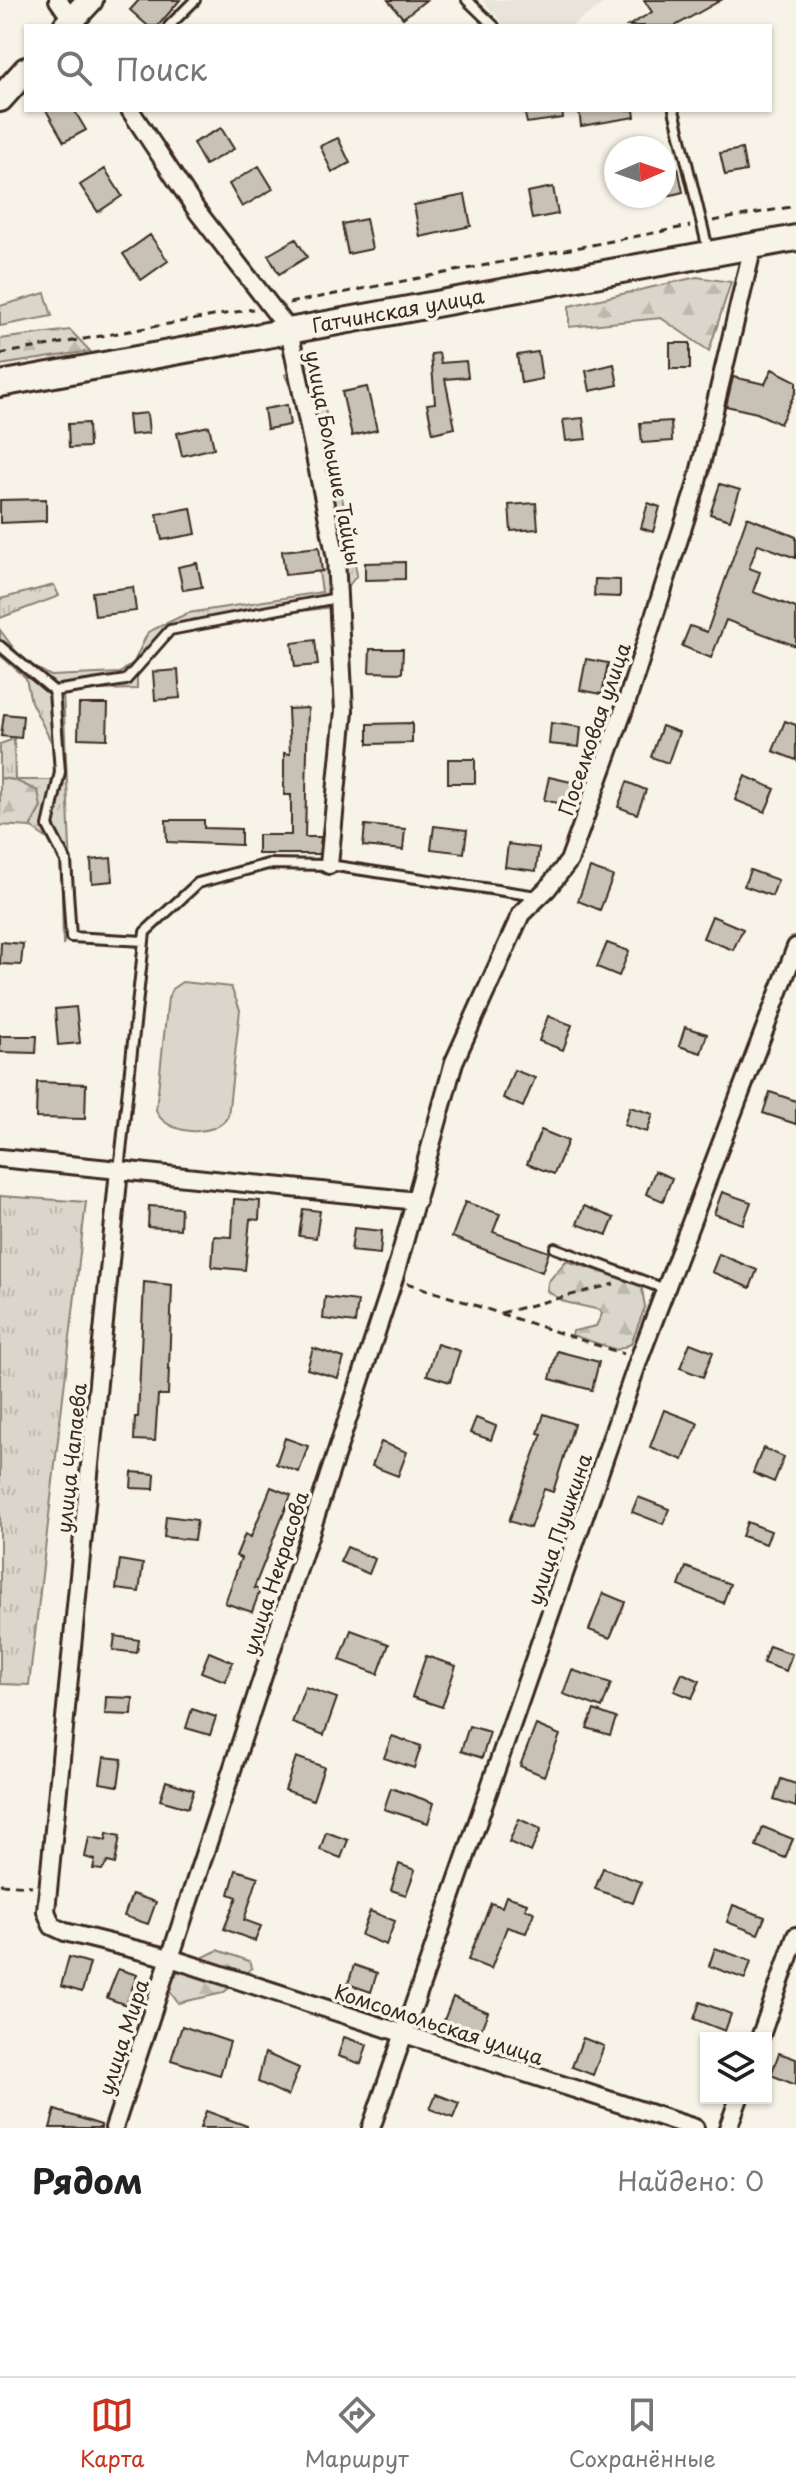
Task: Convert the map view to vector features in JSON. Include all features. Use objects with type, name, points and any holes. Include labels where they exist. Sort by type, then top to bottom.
[{"type":"main road","points":[[68,18],[90,0]]},
{"type":"main road","points":[[0,99],[24,72]]},
{"type":"main road","name":"Гатчинская улица","points":[[0,384],[796,238]]},
{"type":"street","name":"улица Большие Тайцы","points":[[131,112],[197,211],[289,330],[320,466],[336,558],[344,711],[329,865]]},
{"type":"street","name":"Поселковая улица","points":[[417,1201],[454,1062],[521,914],[569,861],[627,701],[696,486],[753,246]]},
{"type":"street","name":"улица Пушкина","points":[[371,2128],[639,1359],[796,947]]},
{"type":"street","points":[[0,1158],[417,1201]]},
{"type":"street","name":"улица Чапаева","points":[[119,1170],[46,1911],[52,1926],[170,1958]]},
{"type":"street","name":"улица Некрасова","points":[[170,1958],[417,1201]]},
{"type":"street","points":[[762,2032],[796,1936]]},
{"type":"street","name":"Комсомольская улица","points":[[170,1958],[695,2128]]},
{"type":"street","name":"улица Мира","points":[[114,2128],[170,1958]]},
{"type":"street","points":[[728,2128],[737,2104]]},
{"type":"lane","points":[[171,24],[195,0]]},
{"type":"lane","points":[[467,0],[492,24]]},
{"type":"lane","points":[[674,112],[710,255]]},
{"type":"lane","points":[[54,691],[126,680],[170,630],[338,598]]},
{"type":"lane","points":[[0,646],[54,691],[60,772],[48,826],[66,861],[71,937],[144,941]]},
{"type":"lane","points":[[119,1170],[145,932],[198,883],[268,864],[329,865],[540,896]]},
{"type":"lane","points":[[555,1248],[666,1289]]},
{"type":"path","points":[[713,221],[795,206],[796,221]]},
{"type":"path","points":[[277,305],[698,224]]},
{"type":"path","points":[[0,354],[257,308]]},
{"type":"path","points":[[497,1314],[634,1277]]},
{"type":"path","points":[[394,1278],[639,1359]]},
{"type":"path","points":[[0,1884],[48,1889]]},
{"type":"shaded area","points":[[482,0],[609,0],[574,24],[503,24]]},
{"type":"green space","points":[[697,277],[731,282],[709,351],[661,318],[569,327],[569,306]]},
{"type":"green space","points":[[45,293],[52,316],[0,326],[0,306]]},
{"type":"green space","points":[[70,330],[90,351],[0,365],[0,339]]},
{"type":"green space","points":[[315,357],[357,575],[332,607],[173,628],[137,671],[137,689],[63,691],[73,916],[63,945],[61,848],[30,827],[41,807],[14,780],[0,778],[0,744],[14,739],[15,780],[54,780],[54,747],[31,702],[26,678],[0,655],[0,630],[23,661],[51,676],[120,673],[134,662],[148,632],[188,613],[322,592],[319,572],[330,569],[299,408],[285,375]]},
{"type":"green space","points":[[54,585],[59,596],[0,618],[0,599]]},
{"type":"green space","points":[[0,778],[14,780],[38,791],[41,807],[30,827],[0,825]]},
{"type":"green space","points":[[182,982],[231,987],[240,1010],[228,1116],[222,1123],[202,1131],[169,1125],[156,1110],[168,998],[172,989]]},
{"type":"green space","points":[[0,1196],[86,1202],[29,1685],[0,1684]]},
{"type":"green space","points":[[566,1261],[641,1283],[645,1307],[631,1344],[617,1350],[572,1335],[573,1331],[596,1326],[602,1314],[600,1310],[565,1302],[547,1291],[548,1282]]},
{"type":"green space","points":[[218,1950],[249,1961],[252,1968],[223,1993],[178,2003],[168,1989],[179,1969]]},
{"type":"building","points":[[139,0],[180,0],[160,24],[146,24],[130,10]]},
{"type":"building","points":[[388,0],[426,0],[403,18]]},
{"type":"building","points":[[644,0],[721,0],[679,24],[631,24],[652,12]]},
{"type":"building","points":[[47,112],[75,112],[86,130],[64,142]]},
{"type":"building","points":[[524,112],[562,112],[563,118],[527,123]]},
{"type":"building","points":[[579,112],[634,112],[635,117],[581,126]]},
{"type":"building","points":[[221,128],[234,149],[205,165],[193,143]]},
{"type":"building","points":[[338,138],[350,163],[332,172],[320,146]]},
{"type":"building","points":[[742,149],[746,171],[725,175],[720,153]]},
{"type":"building","points":[[259,166],[273,189],[242,207],[229,184]]},
{"type":"building","points":[[676,168],[683,192],[676,194]]},
{"type":"building","points":[[105,169],[122,196],[98,212],[80,185]]},
{"type":"building","points":[[553,187],[558,214],[532,219],[527,192]]},
{"type":"building","points":[[465,195],[471,226],[420,237],[414,205]]},
{"type":"building","points":[[366,219],[372,249],[348,254],[342,224]]},
{"type":"building","points":[[150,235],[168,261],[141,280],[123,254]]},
{"type":"building","points":[[296,239],[307,257],[279,274],[268,255]]},
{"type":"building","points":[[670,343],[690,343],[690,369],[670,369]]},
{"type":"building","points":[[538,352],[542,379],[521,383],[517,355]]},
{"type":"building","points":[[439,353],[441,363],[466,361],[468,377],[445,379],[455,428],[433,433],[427,404],[435,403],[431,354]]},
{"type":"building","points":[[614,364],[618,385],[590,391],[586,371]]},
{"type":"building","points":[[772,369],[796,381],[796,391],[780,424],[757,413],[726,406],[733,377],[765,384]]},
{"type":"building","points":[[367,387],[377,430],[352,436],[342,392]]},
{"type":"building","points":[[287,405],[290,425],[267,429],[264,409]]},
{"type":"building","points":[[147,413],[149,433],[130,435],[128,415]]},
{"type":"building","points":[[583,418],[586,439],[566,441],[563,420]]},
{"type":"building","points":[[671,421],[672,441],[642,443],[640,423]]},
{"type":"building","points":[[88,423],[89,447],[69,448],[68,424]]},
{"type":"building","points":[[209,426],[214,448],[182,456],[177,433]]},
{"type":"building","points":[[720,484],[740,490],[730,520],[710,514]]},
{"type":"building","points":[[46,499],[46,521],[0,523],[0,500]]},
{"type":"building","points":[[536,503],[538,529],[511,531],[509,505]]},
{"type":"building","points":[[648,503],[660,507],[653,532],[641,528]]},
{"type":"building","points":[[191,508],[196,534],[162,540],[157,514]]},
{"type":"building","points":[[747,517],[796,537],[796,558],[758,544],[749,568],[760,572],[753,592],[796,608],[796,646],[726,620],[711,658],[682,646],[690,626],[707,632]]},
{"type":"building","points":[[319,547],[322,571],[285,575],[282,551]]},
{"type":"building","points":[[405,562],[405,579],[365,580],[365,563]]},
{"type":"building","points":[[197,563],[202,587],[183,590],[178,567]]},
{"type":"building","points":[[595,579],[620,580],[620,597],[594,596]]},
{"type":"building","points":[[133,587],[136,611],[95,616],[92,592]]},
{"type":"building","points":[[315,640],[318,665],[295,667],[292,643]]},
{"type":"building","points":[[370,649],[403,649],[402,673],[369,672]]},
{"type":"building","points":[[586,659],[608,663],[602,694],[580,690]]},
{"type":"building","points":[[178,670],[180,698],[155,700],[153,672]]},
{"type":"building","points":[[79,704],[108,704],[107,739],[78,738]]},
{"type":"building","points":[[308,708],[305,837],[321,837],[319,854],[258,854],[258,835],[291,835],[291,795],[284,795],[284,753],[290,754],[288,709]]},
{"type":"building","points":[[4,714],[23,716],[21,738],[1,736]]},
{"type":"building","points":[[785,721],[796,725],[796,760],[773,751]]},
{"type":"building","points":[[412,723],[412,743],[368,744],[368,724]]},
{"type":"building","points":[[551,723],[581,727],[579,747],[549,744]]},
{"type":"building","points":[[662,726],[679,732],[668,763],[651,757]]},
{"type":"building","points":[[448,759],[475,759],[475,783],[448,783]]},
{"type":"building","points":[[745,776],[775,789],[765,812],[735,800]]},
{"type":"building","points":[[549,777],[580,784],[575,807],[544,800]]},
{"type":"building","points":[[627,782],[646,790],[637,814],[618,807]]},
{"type":"building","points":[[166,820],[204,820],[204,828],[241,829],[241,845],[167,842]]},
{"type":"building","points":[[365,825],[405,829],[403,850],[363,846]]},
{"type":"building","points":[[434,826],[467,830],[464,853],[431,849]]},
{"type":"building","points":[[508,844],[539,848],[536,871],[505,867]]},
{"type":"building","points":[[111,858],[113,881],[92,883],[91,860]]},
{"type":"building","points":[[590,868],[613,876],[600,910],[578,901]]},
{"type":"building","points":[[750,870],[778,880],[772,896],[744,886]]},
{"type":"building","points":[[712,916],[743,929],[733,950],[703,938]]},
{"type":"building","points":[[1,942],[23,944],[21,965],[0,964]]},
{"type":"building","points":[[607,943],[629,951],[619,976],[597,967]]},
{"type":"building","points":[[76,1007],[80,1043],[58,1045],[55,1009]]},
{"type":"building","points":[[548,1016],[572,1025],[563,1050],[539,1041]]},
{"type":"building","points":[[685,1027],[707,1034],[701,1053],[679,1046]]},
{"type":"building","points":[[0,1036],[37,1036],[36,1053],[0,1052]]},
{"type":"building","points":[[514,1070],[535,1078],[523,1107],[503,1098]]},
{"type":"building","points":[[37,1082],[86,1084],[85,1119],[36,1118]]},
{"type":"building","points":[[770,1092],[796,1101],[796,1124],[763,1113]]},
{"type":"building","points":[[630,1107],[653,1114],[647,1132],[624,1125]]},
{"type":"building","points":[[541,1130],[568,1141],[554,1174],[527,1164]]},
{"type":"building","points":[[655,1171],[672,1178],[663,1201],[646,1194]]},
{"type":"building","points":[[722,1192],[751,1202],[743,1224],[714,1214]]},
{"type":"building","points":[[234,1199],[260,1201],[259,1220],[250,1219],[245,1270],[212,1267],[214,1236],[232,1237]]},
{"type":"building","points":[[465,1202],[500,1214],[493,1232],[549,1252],[542,1272],[452,1237]]},
{"type":"building","points":[[149,1206],[181,1208],[180,1229],[148,1227]]},
{"type":"building","points":[[584,1206],[614,1218],[607,1235],[577,1224]]},
{"type":"building","points":[[303,1209],[320,1211],[316,1238],[299,1236]]},
{"type":"building","points":[[354,1228],[382,1231],[380,1254],[351,1251]]},
{"type":"building","points":[[719,1254],[757,1270],[750,1288],[712,1272]]},
{"type":"building","points":[[144,1282],[172,1285],[168,1395],[158,1395],[155,1441],[134,1440],[135,1417],[138,1417]]},
{"type":"building","points":[[325,1297],[358,1301],[355,1323],[323,1319]]},
{"type":"building","points":[[690,1343],[713,1352],[703,1377],[680,1368]]},
{"type":"building","points":[[437,1344],[460,1351],[450,1382],[427,1375]]},
{"type":"building","points":[[313,1348],[344,1358],[338,1378],[307,1369]]},
{"type":"building","points":[[557,1351],[599,1362],[592,1390],[550,1379]]},
{"type":"building","points":[[664,1410],[698,1423],[683,1460],[650,1447]]},
{"type":"building","points":[[544,1414],[574,1424],[553,1492],[544,1489],[530,1528],[509,1521],[542,1434],[538,1433]]},
{"type":"building","points":[[476,1418],[496,1426],[491,1440],[470,1433]]},
{"type":"building","points":[[285,1438],[308,1446],[299,1472],[276,1464]]},
{"type":"building","points":[[381,1442],[407,1452],[398,1476],[372,1466]]},
{"type":"building","points":[[763,1448],[784,1457],[774,1482],[753,1473]]},
{"type":"building","points":[[132,1472],[155,1474],[154,1489],[131,1488]]},
{"type":"building","points":[[271,1487],[291,1495],[254,1588],[260,1590],[252,1612],[225,1603],[241,1558],[236,1556],[245,1534],[251,1537]]},
{"type":"building","points":[[638,1497],[669,1509],[663,1524],[632,1512]]},
{"type":"building","points":[[166,1516],[197,1520],[194,1540],[164,1537]]},
{"type":"building","points":[[747,1522],[771,1531],[766,1544],[742,1536]]},
{"type":"building","points":[[347,1547],[375,1559],[369,1574],[340,1562]]},
{"type":"building","points":[[120,1560],[143,1564],[139,1592],[116,1589]]},
{"type":"building","points":[[686,1567],[730,1584],[723,1603],[679,1586]]},
{"type":"building","points":[[603,1593],[625,1602],[610,1638],[589,1630]]},
{"type":"building","points":[[351,1630],[389,1644],[378,1674],[340,1660]]},
{"type":"building","points":[[115,1636],[139,1640],[137,1653],[113,1650]]},
{"type":"building","points":[[769,1646],[792,1654],[786,1671],[763,1663]]},
{"type":"building","points":[[209,1652],[233,1662],[225,1681],[201,1672]]},
{"type":"building","points":[[426,1656],[456,1666],[442,1707],[412,1697]]},
{"type":"building","points":[[572,1670],[611,1683],[602,1708],[563,1694]]},
{"type":"building","points":[[682,1673],[700,1681],[692,1698],[674,1691]]},
{"type":"building","points":[[305,1687],[337,1698],[324,1735],[292,1723]]},
{"type":"building","points":[[106,1697],[133,1698],[132,1715],[105,1714]]},
{"type":"building","points":[[192,1709],[216,1717],[210,1735],[186,1728]]},
{"type":"building","points":[[594,1710],[616,1718],[610,1735],[587,1728]]},
{"type":"building","points":[[536,1725],[560,1735],[544,1776],[520,1766]]},
{"type":"building","points":[[469,1726],[490,1732],[482,1758],[461,1751]]},
{"type":"building","points":[[392,1736],[421,1746],[414,1768],[384,1758]]},
{"type":"building","points":[[104,1757],[122,1759],[118,1786],[100,1783]]},
{"type":"building","points":[[296,1757],[324,1767],[313,1800],[285,1790]]},
{"type":"building","points":[[781,1779],[796,1784],[796,1807],[774,1800]]},
{"type":"building","points":[[166,1781],[194,1790],[188,1808],[160,1800]]},
{"type":"building","points":[[391,1788],[434,1803],[428,1823],[384,1809]]},
{"type":"building","points":[[519,1819],[541,1829],[531,1852],[509,1842]]},
{"type":"building","points":[[763,1827],[793,1839],[785,1858],[756,1846]]},
{"type":"building","points":[[326,1832],[348,1840],[341,1858],[320,1850]]},
{"type":"building","points":[[107,1833],[120,1836],[115,1864],[108,1862],[102,1870],[93,1869],[95,1860],[85,1857],[89,1837],[106,1840]]},
{"type":"building","points":[[399,1864],[415,1870],[406,1895],[391,1890]]},
{"type":"building","points":[[603,1868],[641,1882],[633,1903],[595,1889]]},
{"type":"building","points":[[236,1870],[258,1877],[244,1920],[261,1926],[255,1941],[224,1929],[237,1897],[229,1894]]},
{"type":"building","points":[[132,1894],[156,1902],[148,1924],[124,1916]]},
{"type":"building","points":[[506,1896],[527,1903],[525,1909],[534,1912],[526,1933],[507,1927],[491,1969],[468,1960],[491,1903],[502,1907]]},
{"type":"building","points":[[733,1905],[765,1917],[758,1934],[727,1922]]},
{"type":"building","points":[[370,1911],[395,1921],[386,1945],[361,1935]]},
{"type":"building","points":[[715,1948],[751,1961],[745,1979],[709,1966]]},
{"type":"building","points":[[69,1957],[90,1963],[82,1992],[61,1986]]},
{"type":"building","points":[[354,1965],[377,1973],[371,1992],[348,1984]]},
{"type":"building","points":[[118,1969],[137,1975],[126,2005],[107,1998]]},
{"type":"building","points":[[453,1997],[488,2012],[478,2037],[443,2023]]},
{"type":"building","points":[[700,2002],[731,2014],[725,2031],[694,2019]]},
{"type":"building","points":[[182,2026],[230,2042],[220,2075],[171,2060]]},
{"type":"building","points":[[344,2037],[367,2045],[361,2064],[338,2056]]},
{"type":"building","points":[[583,2038],[604,2046],[593,2075],[572,2067]]},
{"type":"building","points":[[265,2053],[299,2068],[288,2096],[258,2082]]},
{"type":"building","points":[[779,2053],[796,2059],[796,2085],[772,2075]]},
{"type":"building","points":[[436,2094],[459,2103],[453,2118],[430,2109]]},
{"type":"building","points":[[55,2110],[101,2125],[101,2128],[50,2128]]},
{"type":"building","points":[[206,2111],[247,2126],[247,2128],[200,2128]]}]
